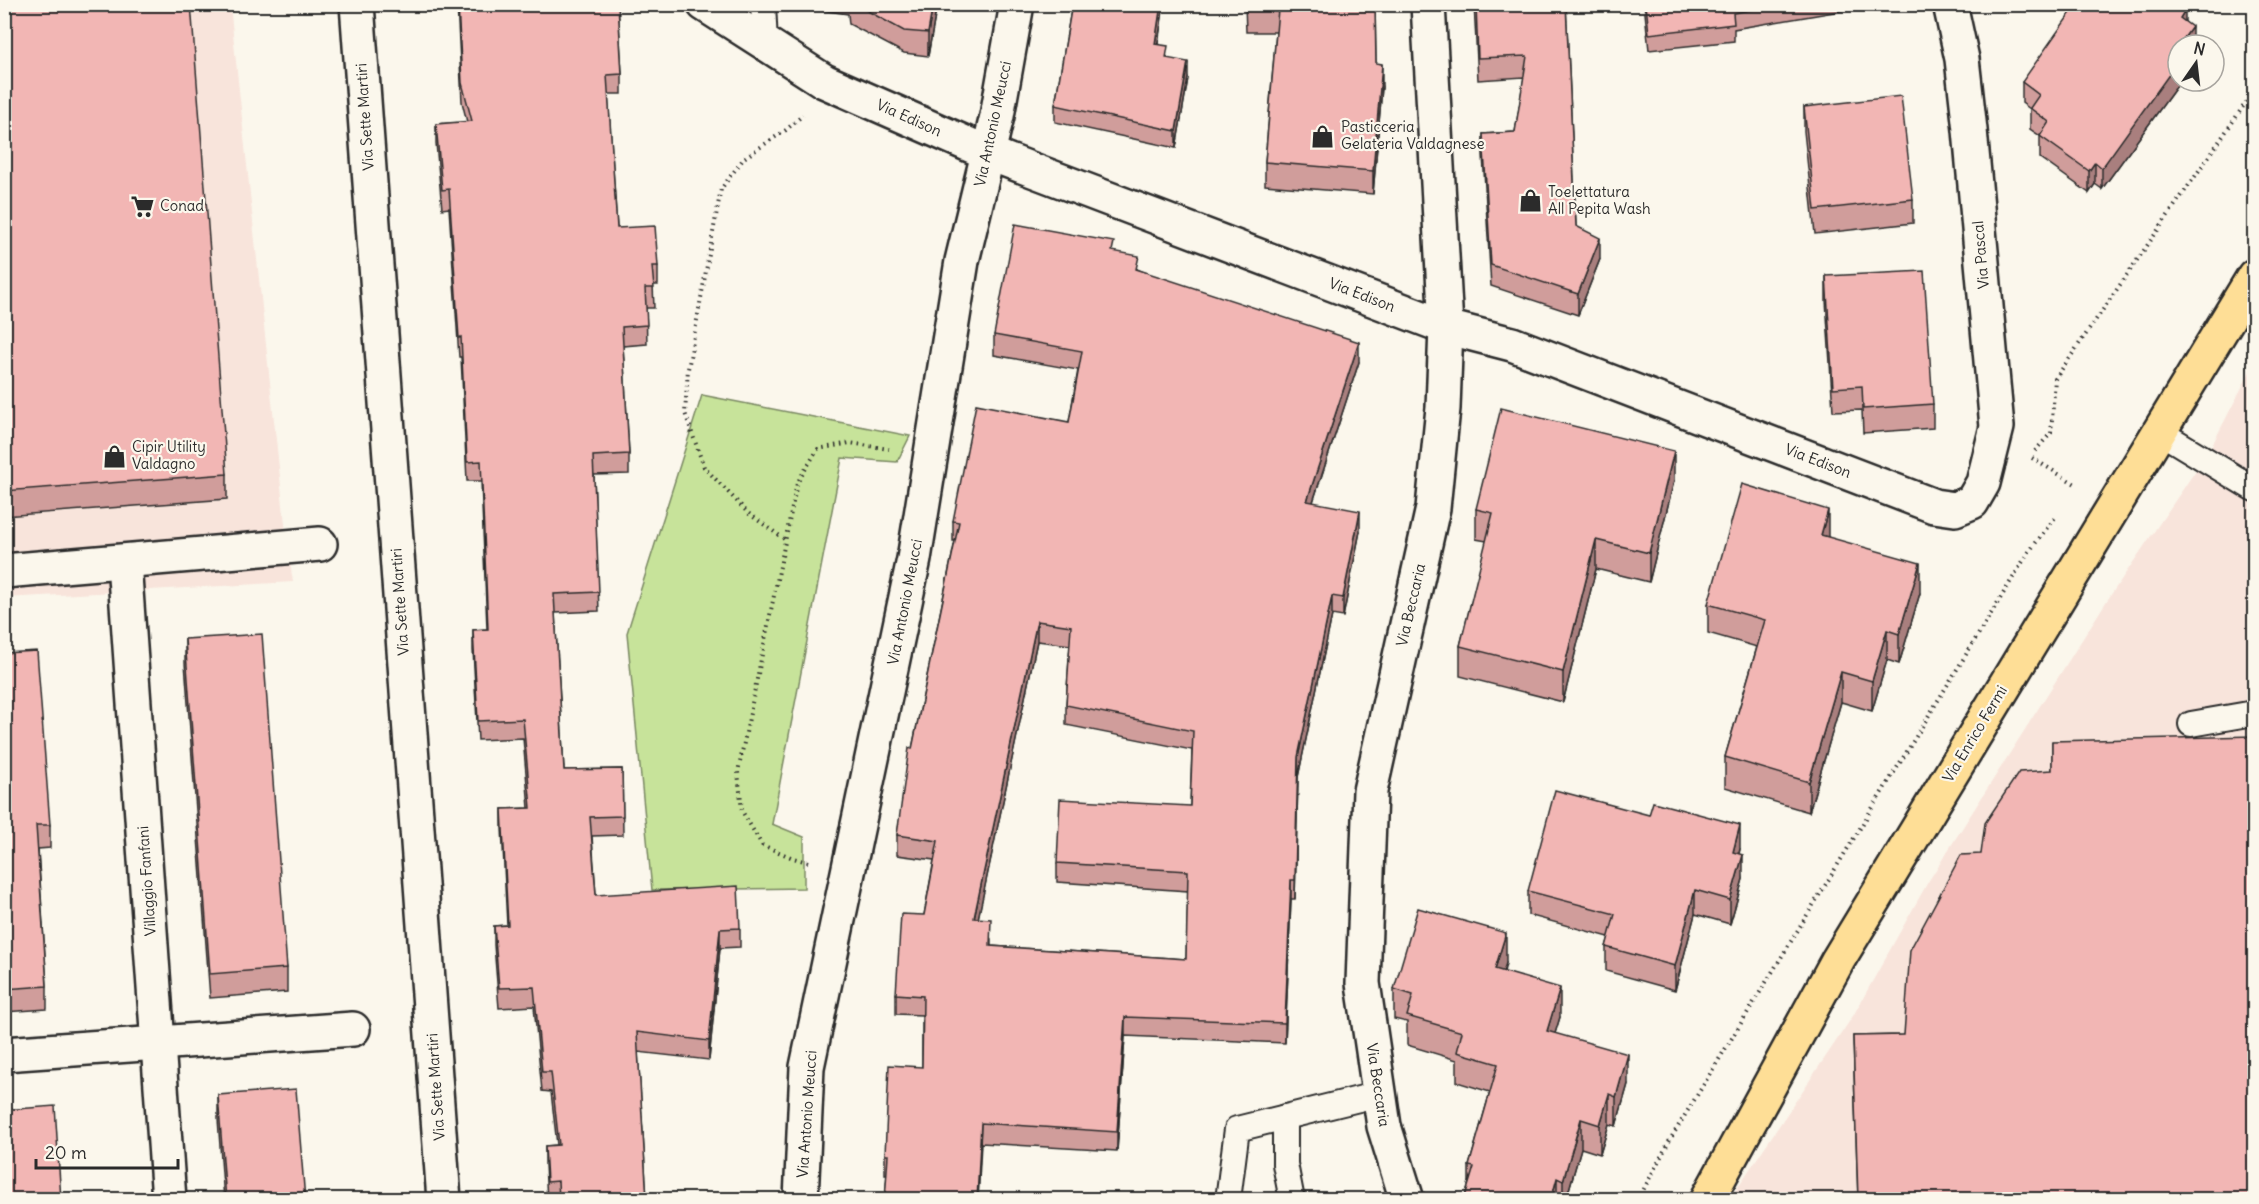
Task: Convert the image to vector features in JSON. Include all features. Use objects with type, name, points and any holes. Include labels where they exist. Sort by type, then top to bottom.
[{"type":"main road","name":"Via Enrico Fermi","points":[[1707,1200],[1838,960],[2254,276]]},
{"type":"street","name":"Via Sette Martiri","points":[[357,4],[444,1200]]},
{"type":"street","name":"Via Edison","points":[[704,4],[824,81],[988,153],[1446,327],[1512,344],[1935,506],[1955,509],[1971,502]]},
{"type":"street","name":"Via Antonio Meucci","points":[[801,1200],[807,1067],[914,560],[962,261],[988,153],[1017,4]]},
{"type":"street","name":"Via Beccaria","points":[[1407,1200],[1384,1126],[1363,983],[1370,791],[1433,508],[1443,408],[1446,327],[1428,4]]},
{"type":"street","name":"Via Pascal","points":[[1950,4],[1962,59],[1970,130],[1997,427],[1983,483],[1971,502]]},
{"type":"street","points":[[4,571],[320,544]]},
{"type":"street","name":"Villaggio Fanfani","points":[[124,562],[169,1200]]},
{"type":"street","points":[[4,1054],[353,1029]]},
{"type":"lane","points":[[763,4],[765,43]]},
{"type":"lane","points":[[2160,432],[2254,489]]},
{"type":"lane","points":[[2191,723],[2254,713]]},
{"type":"lane","points":[[1228,1200],[1237,1129],[1379,1094]]},
{"type":"lane","points":[[1285,1117],[1285,1164],[1292,1200]]},
{"type":"path","points":[[784,539],[748,513],[704,467],[685,412],[688,369],[721,189],[744,158],[786,130],[812,108],[824,81]]},
{"type":"path","points":[[2072,494],[2078,486],[2030,456],[2051,433],[2055,379],[2254,91]]},
{"type":"path","points":[[814,863],[793,858],[762,845],[742,811],[738,772],[797,483],[818,449],[850,443],[875,445],[930,459]]},
{"type":"path","points":[[1638,1200],[1677,1128],[2028,553],[2059,511]]},
{"type":"shaded area","points":[[5,5],[230,5],[293,582],[5,598]]},
{"type":"shaded area","points":[[2254,364],[2254,1199],[1729,1200],[1853,1016],[1928,882],[2106,602],[2209,451]]},
{"type":"green space","points":[[702,395],[910,436],[897,462],[842,458],[772,824],[804,837],[804,888],[652,890],[627,633]]},
{"type":"building","points":[[4,4],[191,4],[227,474],[4,491]]},
{"type":"building","points":[[458,4],[618,4],[622,74],[607,75],[617,228],[655,226],[658,266],[652,266],[654,288],[645,288],[647,325],[622,327],[629,454],[593,456],[599,592],[554,594],[564,770],[622,769],[623,816],[590,817],[596,895],[738,886],[740,928],[720,929],[709,1041],[637,1032],[647,1200],[559,1200],[558,1181],[547,1182],[545,1146],[559,1145],[551,1072],[542,1072],[534,987],[499,988],[494,926],[508,925],[502,809],[531,808],[523,719],[478,721],[473,630],[488,629],[481,461],[467,462],[461,337],[459,338],[449,189],[442,190],[436,124],[472,121],[462,83]]},
{"type":"building","points":[[855,4],[933,4],[928,33],[904,31]]},
{"type":"building","points":[[1072,4],[1161,4],[1155,44],[1168,46],[1166,58],[1188,62],[1176,131],[1055,105]]},
{"type":"building","points":[[1246,4],[1375,4],[1376,63],[1382,64],[1373,171],[1265,162],[1278,9],[1246,9]]},
{"type":"building","points":[[1476,4],[1566,4],[1576,226],[1600,238],[1578,294],[1491,265],[1483,134],[1515,132],[1527,56],[1478,58]]},
{"type":"building","points":[[1646,4],[1784,4],[1733,13],[1734,24],[1649,34]]},
{"type":"building","points":[[2077,4],[2177,4],[2185,10],[2180,18],[2192,27],[2188,33],[2166,33],[2166,79],[2102,168],[2095,162],[2089,171],[2040,136],[2049,122],[2030,108],[2039,95],[2022,82]]},
{"type":"building","points":[[1901,96],[1913,199],[1815,210],[1804,107]]},
{"type":"building","points":[[1015,224],[1114,242],[1112,251],[1139,256],[1136,269],[1359,342],[1307,501],[1360,511],[1343,598],[1332,596],[1298,757],[1295,880],[1291,880],[1285,1023],[1125,1017],[1117,1132],[981,1123],[977,1200],[885,1200],[889,1065],[922,1067],[923,996],[896,994],[901,914],[924,915],[938,841],[897,835],[909,748],[912,749],[959,522],[953,521],[976,404],[1069,422],[1082,351],[994,335]],"holes":[[[1037,621],[1071,626],[1066,705],[1193,731],[1190,806],[1060,799],[1057,863],[1188,871],[1186,959],[990,946],[991,919],[974,918]]]},
{"type":"building","points":[[1924,271],[1933,404],[1863,409],[1862,386],[1833,388],[1826,276]]},
{"type":"building","points":[[1501,408],[1674,451],[1649,553],[1596,540],[1563,672],[1460,646],[1493,513],[1476,509]]},
{"type":"building","points":[[1742,484],[1828,510],[1821,535],[1920,563],[1899,634],[1887,630],[1872,681],[1841,672],[1809,782],[1725,757],[1765,620],[1708,604]]},
{"type":"building","points":[[262,634],[287,968],[210,974],[185,639]]},
{"type":"building","points":[[37,651],[50,825],[36,825],[47,986],[4,989],[4,653]]},
{"type":"building","points":[[2254,736],[2254,1200],[1858,1200],[1853,1036],[1904,1035],[1910,950],[1961,855],[1981,854],[1985,823],[2019,772],[2052,770],[2052,741]]},
{"type":"building","points":[[1555,790],[1649,815],[1653,802],[1740,825],[1733,852],[1743,855],[1730,900],[1695,890],[1675,966],[1606,947],[1615,914],[1528,891]]},
{"type":"building","points":[[1418,908],[1506,933],[1495,969],[1560,988],[1547,1031],[1628,1054],[1616,1097],[1609,1094],[1600,1125],[1581,1119],[1563,1181],[1557,1178],[1551,1200],[1464,1200],[1474,1167],[1469,1166],[1498,1064],[1457,1052],[1462,1032],[1407,1016],[1413,995],[1394,989]]},
{"type":"building","points":[[296,1089],[305,1200],[226,1200],[218,1095]]},
{"type":"building","points":[[55,1106],[61,1200],[4,1200],[4,1110]]},
{"type":"place","name":"Pasticceria Gelateria Valdagnese","points":[[1323,136]]},
{"type":"place","name":"Toelettatura All Pepita Wash","points":[[1530,201]]},
{"type":"place","name":"Conad","points":[[142,206]]},
{"type":"place","name":"Cipir Utility Valdagno","points":[[114,456]]}]
